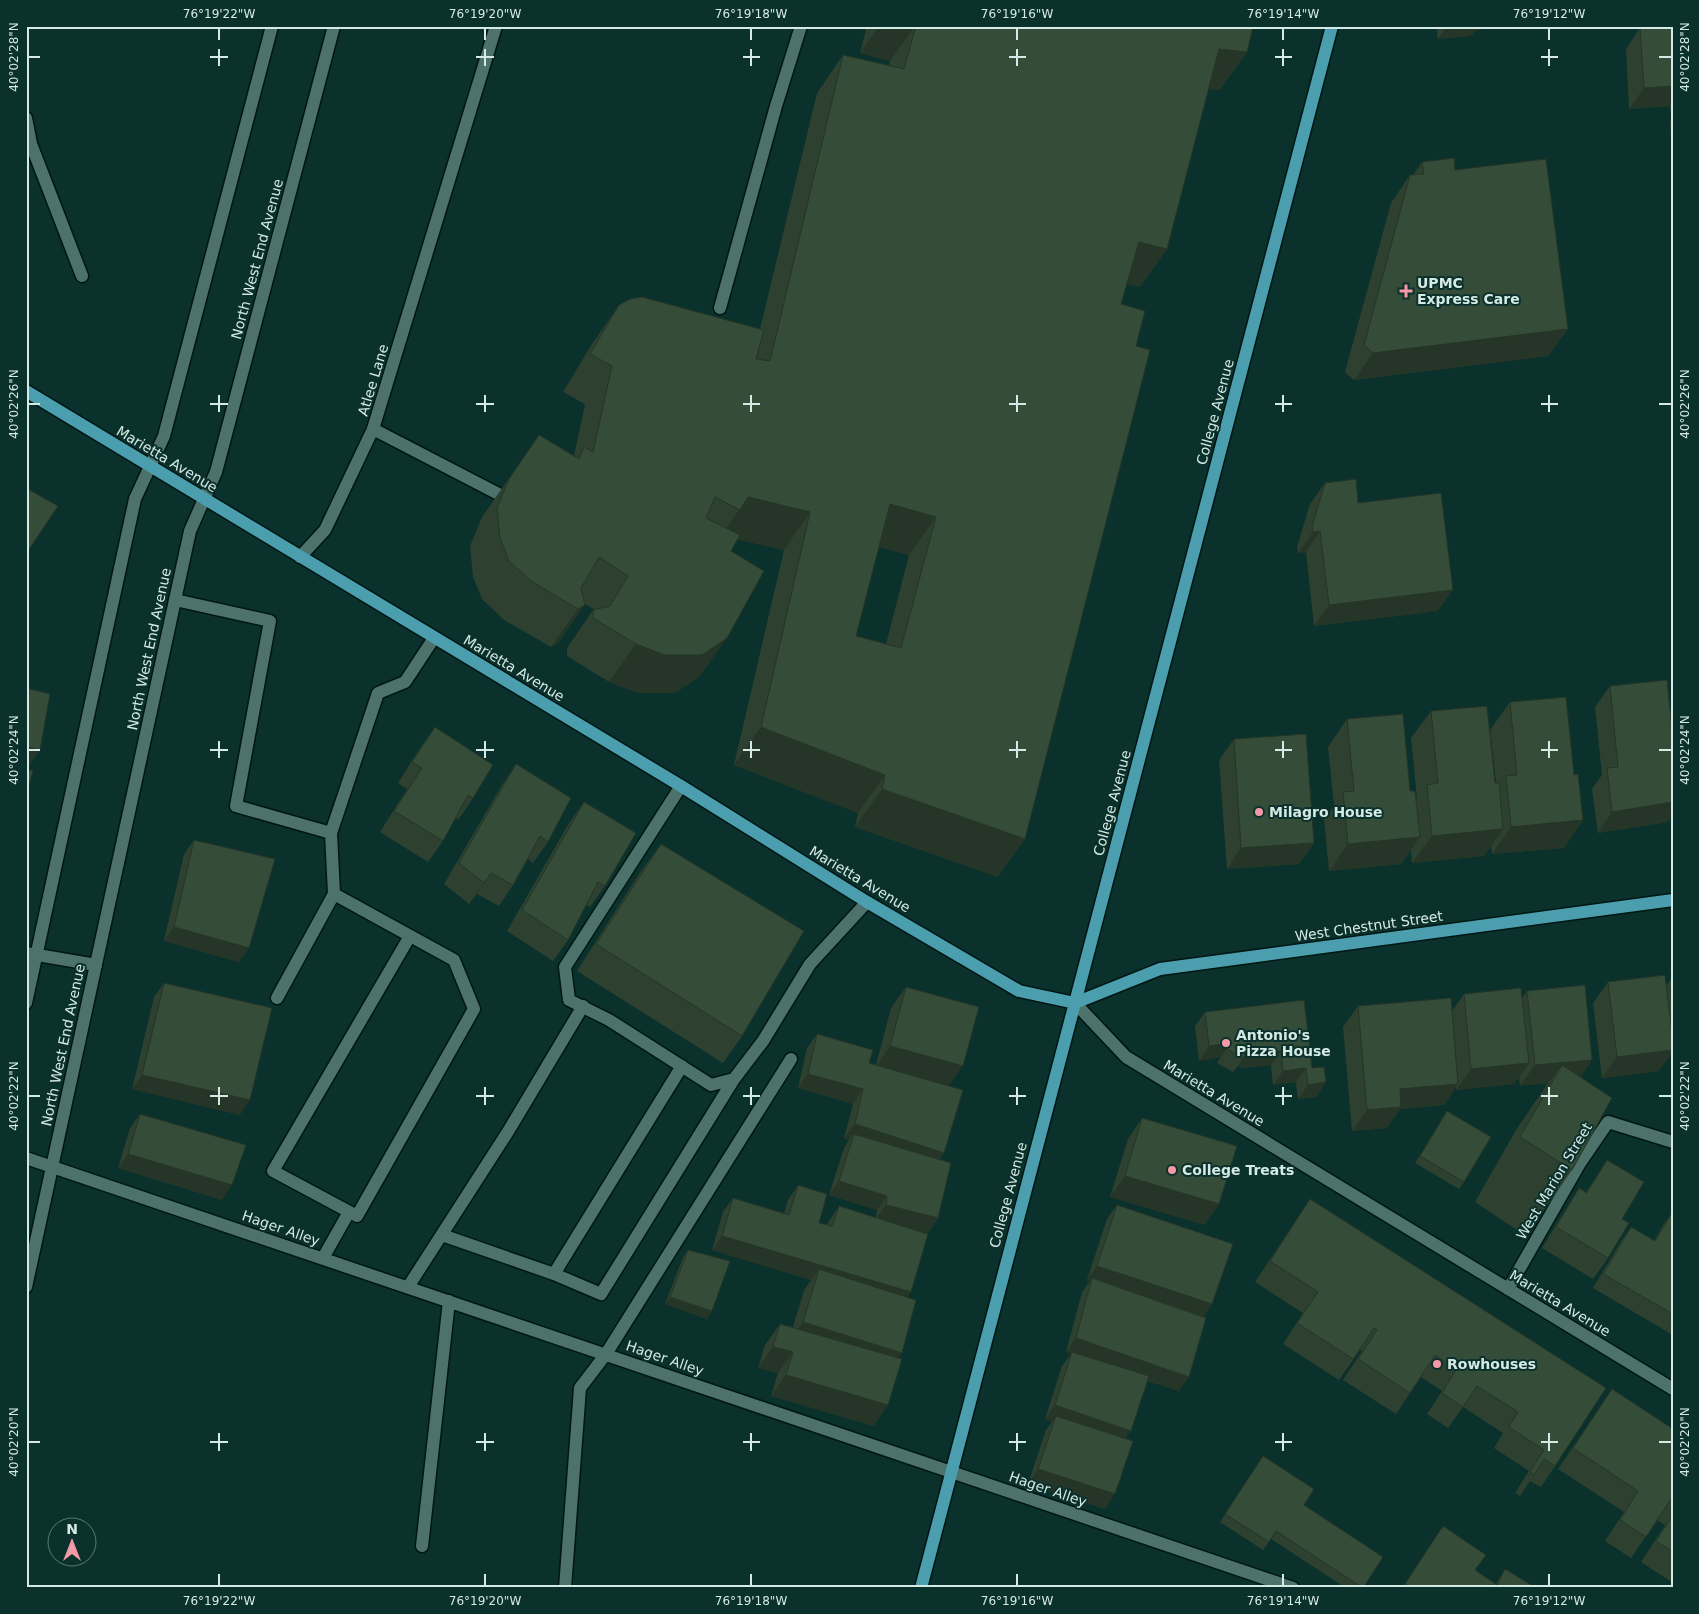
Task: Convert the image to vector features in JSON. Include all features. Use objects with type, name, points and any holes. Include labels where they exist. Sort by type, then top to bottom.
[{"type":"main road","name":"College Avenue","points":[[920,1588],[1332,26]]},
{"type":"main road","name":"Marietta Avenue","points":[[26,391],[681,786],[867,902],[1019,991],[1075,1003]]},
{"type":"main road","name":"West Chestnut Street","points":[[1075,1003],[1160,969],[1673,900]]},
{"type":"street","points":[[26,1003],[31,954],[135,499],[164,436],[272,26]]},
{"type":"street","name":"North West End Avenue","points":[[26,1287],[190,531],[216,472],[334,26]]},
{"type":"street","name":"Atlee Lane","points":[[496,26],[373,430],[523,507]]},
{"type":"street","points":[[720,308],[776,106],[802,26]]},
{"type":"street","points":[[26,118],[31,144],[82,276]]},
{"type":"street","points":[[300,557],[325,530],[373,430]]},
{"type":"street","points":[[175,600],[270,621],[236,806],[331,833]]},
{"type":"street","points":[[276,998],[334,894],[331,833],[378,693],[405,682],[434,638]]},
{"type":"street","points":[[681,786],[565,966],[569,1000],[609,1020],[711,1085],[734,1079]]},
{"type":"street","points":[[334,894],[454,960],[474,1009],[358,1216],[273,1172],[410,936]]},
{"type":"street","points":[[442,1235],[554,1274],[601,1294],[734,1079],[763,1041],[810,964],[867,902]]},
{"type":"street","points":[[31,954],[96,965]]},
{"type":"street","name":"Marietta Avenue","points":[[1075,1003],[1126,1057],[1673,1389]]},
{"type":"street","points":[[408,1287],[509,1130],[582,1006]]},
{"type":"street","points":[[565,1588],[580,1388],[606,1354],[791,1059]]},
{"type":"street","points":[[554,1274],[682,1066]]},
{"type":"street","name":"West Marion Street","points":[[1508,1289],[1580,1163],[1608,1122],[1673,1142]]},
{"type":"street","name":"Hager Alley","points":[[26,1158],[1293,1588]]},
{"type":"street","points":[[322,1258],[349,1212]]},
{"type":"street","points":[[422,1546],[449,1301]]},
{"type":"building","points":[[916,26],[1253,26],[1247,52],[1219,49],[1167,249],[1139,242],[1121,304],[1145,311],[1136,346],[1150,350],[1025,839],[882,789],[885,775],[761,727],[810,512],[748,497],[740,510],[715,497],[706,518],[740,535],[731,551],[764,571],[727,638],[702,655],[665,655],[636,644],[593,618],[593,610],[610,606],[628,576],[599,557],[581,588],[585,605],[578,609],[531,581],[509,561],[500,538],[497,508],[509,479],[539,435],[579,459],[584,447],[593,452],[612,366],[590,354],[619,305],[630,299],[642,297],[764,330],[756,359],[770,361],[843,55],[904,69]],"holes":[[[890,504],[936,517],[901,648],[856,636]]]},
{"type":"building","points":[[1673,27],[1673,86],[1644,88],[1640,28]]},
{"type":"building","points":[[1454,158],[1455,170],[1546,159],[1568,329],[1373,353],[1364,345],[1410,175],[1424,174],[1422,162]]},
{"type":"building","points":[[1356,479],[1358,503],[1441,493],[1453,590],[1329,605],[1320,531],[1313,532],[1312,526],[1325,483]]},
{"type":"building","points":[[26,488],[58,506],[26,554]]},
{"type":"building","points":[[1667,680],[1673,740],[1673,802],[1612,812],[1607,768],[1618,767],[1610,686]]},
{"type":"building","points":[[26,688],[50,694],[40,750],[26,747]]},
{"type":"building","points":[[1566,697],[1574,775],[1578,774],[1583,820],[1511,827],[1506,776],[1517,775],[1510,702]]},
{"type":"building","points":[[1487,706],[1495,783],[1499,783],[1503,829],[1432,836],[1427,785],[1438,783],[1431,711]]},
{"type":"building","points":[[1403,714],[1410,791],[1415,791],[1420,837],[1348,844],[1343,792],[1354,791],[1347,719]]},
{"type":"building","points":[[435,727],[493,765],[473,798],[468,795],[443,841],[394,811],[422,768],[412,762]]},
{"type":"building","name":"Milagro House","points":[[1306,734],[1314,843],[1241,848],[1234,739]]},
{"type":"building","points":[[516,764],[571,798],[548,842],[540,836],[513,885],[491,873],[484,883],[459,863]]},
{"type":"building","points":[[26,769],[33,771],[26,796]]},
{"type":"building","points":[[584,802],[636,833],[605,886],[598,882],[568,940],[522,910]]},
{"type":"building","points":[[194,840],[275,859],[249,948],[174,927]]},
{"type":"building","points":[[661,844],[804,931],[742,1036],[596,944]]},
{"type":"building","points":[[1665,975],[1673,1050],[1617,1057],[1608,982]]},
{"type":"building","points":[[164,983],[272,1008],[250,1100],[142,1075]]},
{"type":"building","points":[[1585,985],[1592,1060],[1535,1065],[1527,991]]},
{"type":"building","points":[[906,987],[979,1007],[963,1066],[890,1046]]},
{"type":"building","points":[[1521,988],[1529,1063],[1471,1069],[1464,994]]},
{"type":"building","points":[[1451,998],[1458,1084],[1400,1089],[1401,1107],[1367,1110],[1358,1006]]},
{"type":"building","points":[[1304,1000],[1312,1068],[1324,1067],[1326,1082],[1308,1085],[1306,1068],[1283,1071],[1281,1051],[1252,1054],[1247,1052],[1243,1058],[1227,1049],[1231,1043],[1209,1046],[1205,1012]]},
{"type":"building","points":[[817,1034],[873,1050],[869,1063],[963,1090],[944,1153],[855,1124],[863,1089],[808,1074]]},
{"type":"building","points":[[1562,1065],[1612,1098],[1572,1170],[1520,1137]]},
{"type":"building","points":[[1447,1111],[1491,1137],[1464,1182],[1420,1156]]},
{"type":"building","points":[[140,1114],[246,1145],[232,1185],[128,1154]]},
{"type":"building","points":[[1142,1118],[1237,1146],[1219,1204],[1125,1176]]},
{"type":"building","points":[[854,1134],[951,1163],[938,1218],[886,1205],[887,1196],[839,1181]]},
{"type":"building","points":[[1607,1160],[1644,1182],[1622,1219],[1629,1223],[1608,1258],[1556,1227],[1579,1188],[1587,1193]]},
{"type":"building","points":[[798,1185],[827,1194],[819,1223],[832,1226],[839,1206],[928,1234],[911,1292],[722,1236],[733,1198],[789,1215]]},
{"type":"building","name":"Rowhouses","points":[[1310,1199],[1606,1388],[1555,1466],[1544,1459],[1534,1475],[1530,1472],[1544,1450],[1509,1427],[1518,1412],[1477,1386],[1463,1407],[1442,1393],[1456,1370],[1435,1355],[1410,1393],[1358,1359],[1377,1330],[1374,1328],[1353,1359],[1297,1323],[1318,1292],[1270,1261]]},
{"type":"building","points":[[1117,1205],[1233,1244],[1212,1304],[1097,1266]]},
{"type":"building","points":[[1673,1211],[1673,1314],[1603,1274],[1631,1227],[1655,1241]]},
{"type":"building","points":[[688,1250],[730,1261],[712,1311],[670,1297]]},
{"type":"building","points":[[819,1269],[916,1300],[902,1353],[803,1322]]},
{"type":"building","points":[[1092,1278],[1206,1318],[1189,1377],[1076,1338]]},
{"type":"building","points":[[780,1324],[902,1359],[888,1405],[786,1375],[793,1352],[773,1347]]},
{"type":"building","points":[[1072,1352],[1149,1376],[1131,1431],[1055,1405]]},
{"type":"building","points":[[1612,1389],[1673,1429],[1673,1500],[1671,1499],[1646,1537],[1620,1520],[1638,1491],[1573,1448]]},
{"type":"building","points":[[1056,1416],[1133,1441],[1115,1494],[1038,1469]]},
{"type":"building","points":[[1263,1456],[1314,1489],[1304,1505],[1383,1557],[1363,1588],[1276,1531],[1269,1542],[1225,1514]]},
{"type":"building","points":[[1673,1515],[1673,1552],[1656,1541]]},
{"type":"building","points":[[1443,1526],[1486,1555],[1475,1570],[1497,1585],[1505,1569],[1536,1588],[1411,1588],[1405,1584]]},
{"type":"place","name":"UPMC Express Care","points":[[1406,291]]},
{"type":"place","name":"Milagro House","points":[[1259,812]]},
{"type":"place","name":"Antonio's Pizza House","points":[[1226,1043]]},
{"type":"place","name":"College Treats","points":[[1172,1170]]},
{"type":"place","name":"Rowhouses","points":[[1437,1364]]}]
